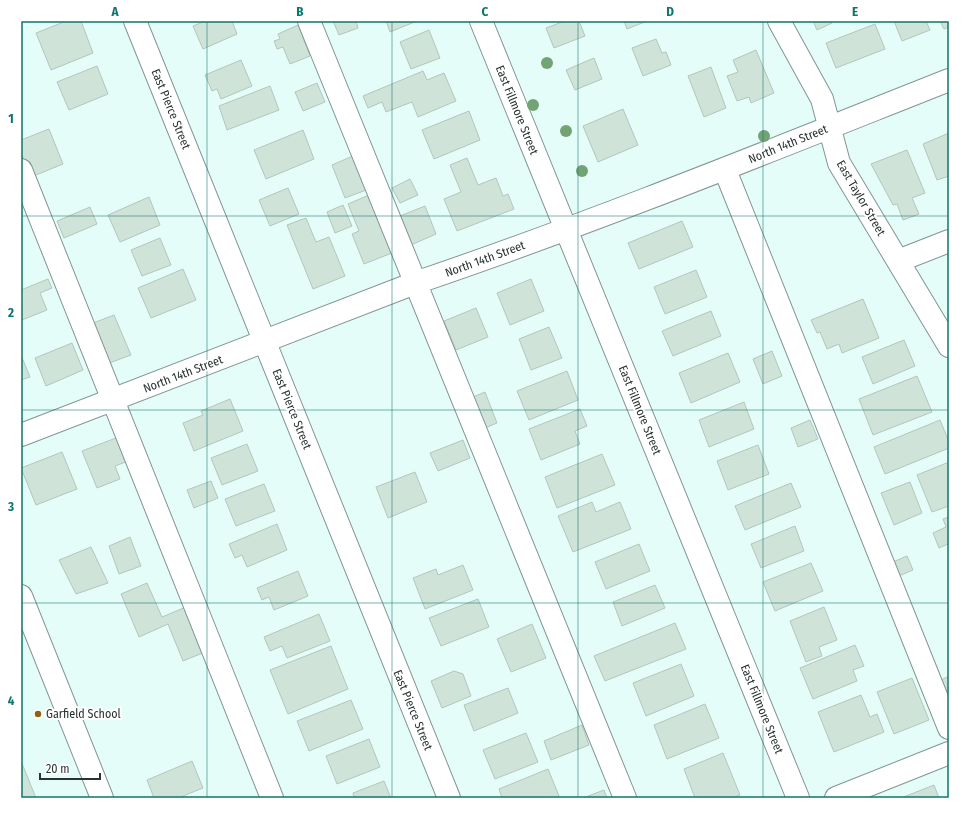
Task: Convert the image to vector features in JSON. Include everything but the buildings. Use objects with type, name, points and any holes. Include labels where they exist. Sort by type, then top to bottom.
[{"type":"street","name":"East Pierce Street","points":[[135,21],[449,798]]},
{"type":"street","points":[[309,21],[624,798]]},
{"type":"street","name":"East Fillmore Street","points":[[481,21],[798,798]]},
{"type":"street","name":"East Taylor Street","points":[[779,21],[822,99],[839,163],[949,346]]},
{"type":"street","name":"North 14th Street","points":[[21,435],[415,283],[724,170],[949,80]]},
{"type":"street","points":[[21,170],[272,798]]},
{"type":"street","points":[[724,170],[949,728]]},
{"type":"street","points":[[898,261],[949,241]]},
{"type":"street","points":[[21,596],[102,798]]},
{"type":"street","points":[[836,798],[949,753]]},
{"type":"place","name":"Garfield School","points":[[38,714]]}]
